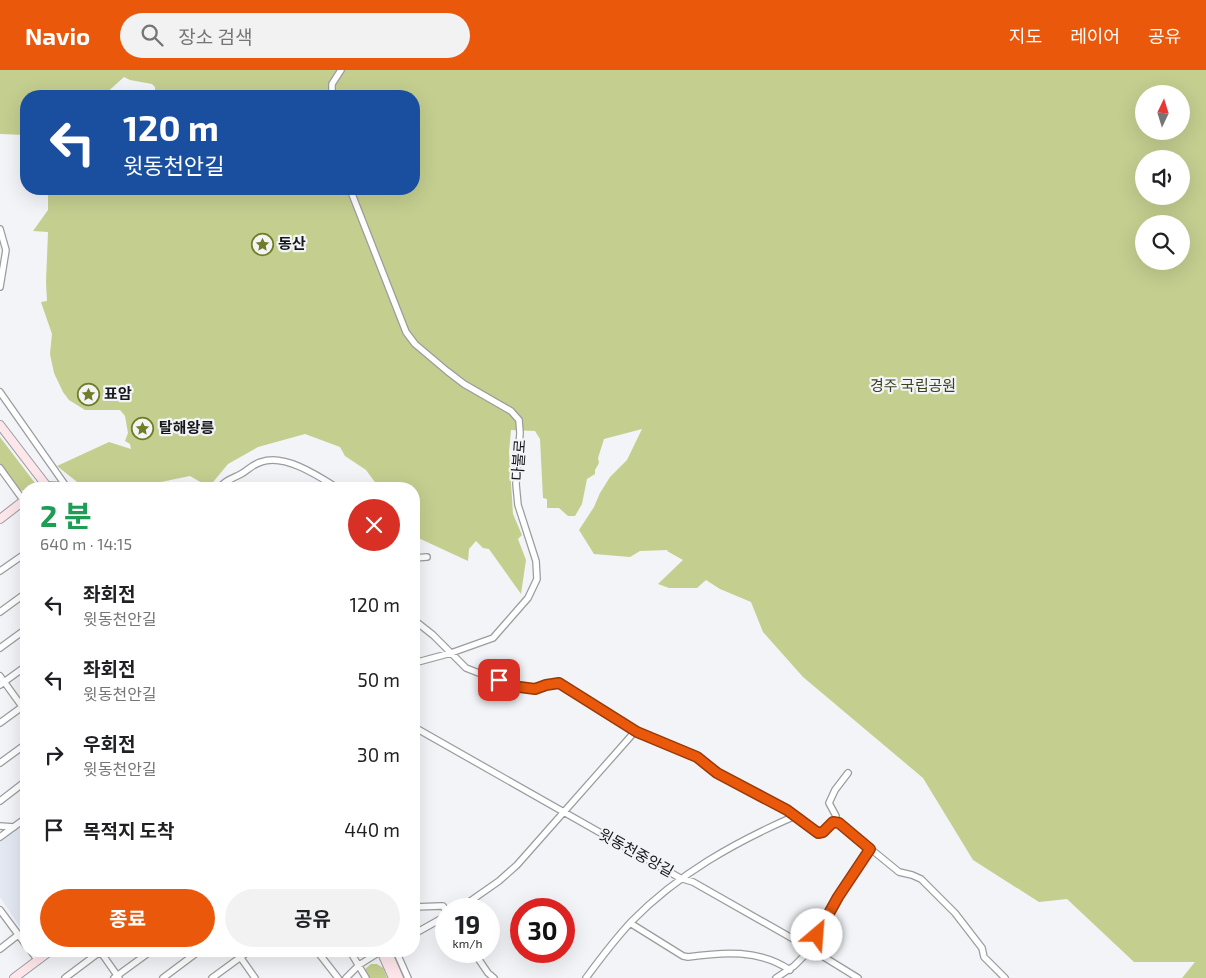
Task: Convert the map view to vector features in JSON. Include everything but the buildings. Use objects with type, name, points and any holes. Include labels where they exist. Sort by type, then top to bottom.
[{"type":"street","points":[[332,90],[332,84],[341,70]]},
{"type":"street","name":"다불로","points":[[352,195],[406,332],[415,344],[447,371],[464,384],[511,411],[519,420],[520,433],[516,484],[518,505],[536,561],[537,579],[528,598],[493,638],[451,653],[420,661]]},
{"type":"street","points":[[0,229],[6,250],[0,288]]},
{"type":"street","points":[[0,392],[63,482]]},
{"type":"street","points":[[0,425],[40,482]]},
{"type":"street","points":[[0,433],[39,482]]},
{"type":"street","points":[[227,482],[244,473],[255,464],[272,460],[302,467],[328,482]]},
{"type":"street","points":[[0,468],[20,494]]},
{"type":"street","points":[[0,519],[20,506]]},
{"type":"street","points":[[420,557],[427,556]]},
{"type":"street","points":[[0,571],[20,557]]},
{"type":"street","points":[[0,612],[20,597]]},
{"type":"street","points":[[420,625],[466,668],[512,686],[535,689],[559,683],[634,730],[658,742],[697,757],[717,773],[795,816],[818,833],[823,832],[833,822],[836,822]]},
{"type":"street","points":[[0,648],[20,633]]},
{"type":"street","points":[[2,683],[20,670]]},
{"type":"street","points":[[0,676],[2,683],[20,702]]},
{"type":"street","points":[[0,723],[20,710]]},
{"type":"street","name":"윗동천중앙길","points":[[420,730],[680,878],[693,882],[858,978]]},
{"type":"street","points":[[475,898],[499,881],[517,865],[631,736],[634,730]]},
{"type":"street","points":[[0,763],[20,748]]},
{"type":"street","points":[[836,822],[836,816],[829,803],[848,773]]},
{"type":"street","points":[[0,801],[20,786]]},
{"type":"street","points":[[586,978],[630,923],[680,878],[723,851],[795,816]]},
{"type":"street","points":[[0,837],[20,822]]},
{"type":"street","points":[[836,822],[899,872],[912,875],[921,880],[956,912],[982,948],[984,957],[1005,978]]},
{"type":"street","points":[[0,826],[14,827]]},
{"type":"street","points":[[776,978],[790,970],[811,949],[827,914],[870,849]]},
{"type":"street","points":[[420,907],[435,906]]},
{"type":"street","points":[[0,910],[20,938]]},
{"type":"street","points":[[420,931],[435,922]]},
{"type":"street","points":[[630,923],[682,956],[730,952],[748,954],[769,960],[790,970]]},
{"type":"street","points":[[0,949],[18,935]]},
{"type":"street","points":[[14,978],[42,957]]},
{"type":"street","points":[[64,978],[92,957]]},
{"type":"street","points":[[104,957],[117,977],[143,957]]},
{"type":"street","points":[[163,978],[191,957]]},
{"type":"street","points":[[322,957],[338,978]]},
{"type":"street","points":[[354,957],[366,978]]},
{"type":"street","points":[[346,978],[359,965],[372,957]]},
{"type":"street","points":[[384,957],[393,978]]},
{"type":"street","points":[[390,957],[399,978]]},
{"type":"street","points":[[399,957],[408,978]]},
{"type":"street","points":[[212,978],[240,958],[256,978]]},
{"type":"street","points":[[481,963],[494,978]]},
{"type":"street","points":[[483,978],[488,973]]},
{"type":"shaded area","points":[[20,825],[20,927],[0,897],[0,840]]},
{"type":"green space","name":"경주 국립공원","points":[[0,70],[1206,70],[1206,978],[1182,978],[1195,962],[1134,962],[1067,899],[1039,902],[973,860],[923,778],[803,677],[763,632],[751,602],[720,589],[706,580],[697,588],[669,588],[658,584],[683,560],[668,550],[640,551],[630,557],[594,554],[579,530],[610,477],[627,460],[642,429],[604,439],[595,474],[587,479],[582,504],[575,516],[568,516],[559,508],[547,508],[547,499],[543,498],[540,439],[535,431],[511,430],[509,452],[513,514],[522,535],[518,539],[526,560],[521,594],[489,549],[483,548],[476,541],[469,549],[468,561],[420,539],[420,482],[375,482],[366,470],[345,456],[340,447],[305,434],[258,447],[228,464],[213,482],[200,482],[190,476],[161,482],[77,482],[57,466],[109,442],[131,449],[130,444],[125,441],[128,433],[125,416],[120,410],[85,410],[69,400],[54,373],[50,354],[52,334],[41,302],[47,301],[48,232],[33,231],[48,210],[48,195],[420,195],[420,90],[155,90],[152,84],[124,77],[110,90],[20,90],[20,135],[0,134]]},
{"type":"green space","points":[[0,437],[34,482],[20,482],[20,490],[18,490],[0,464]]},
{"type":"green space","points":[[371,964],[377,964],[383,968],[387,978],[369,978],[365,969]]},
{"type":"place","name":"동산","points":[[262,244]]},
{"type":"place","name":"표암","points":[[88,394]]},
{"type":"place","name":"탈해왕릉","points":[[143,428]]},
{"type":"route","points":[[499,680],[512,686],[535,689],[559,683],[637,732],[697,757],[717,773],[787,810],[818,833],[823,832],[833,822],[839,823],[870,849],[827,914],[817,935]]}]
